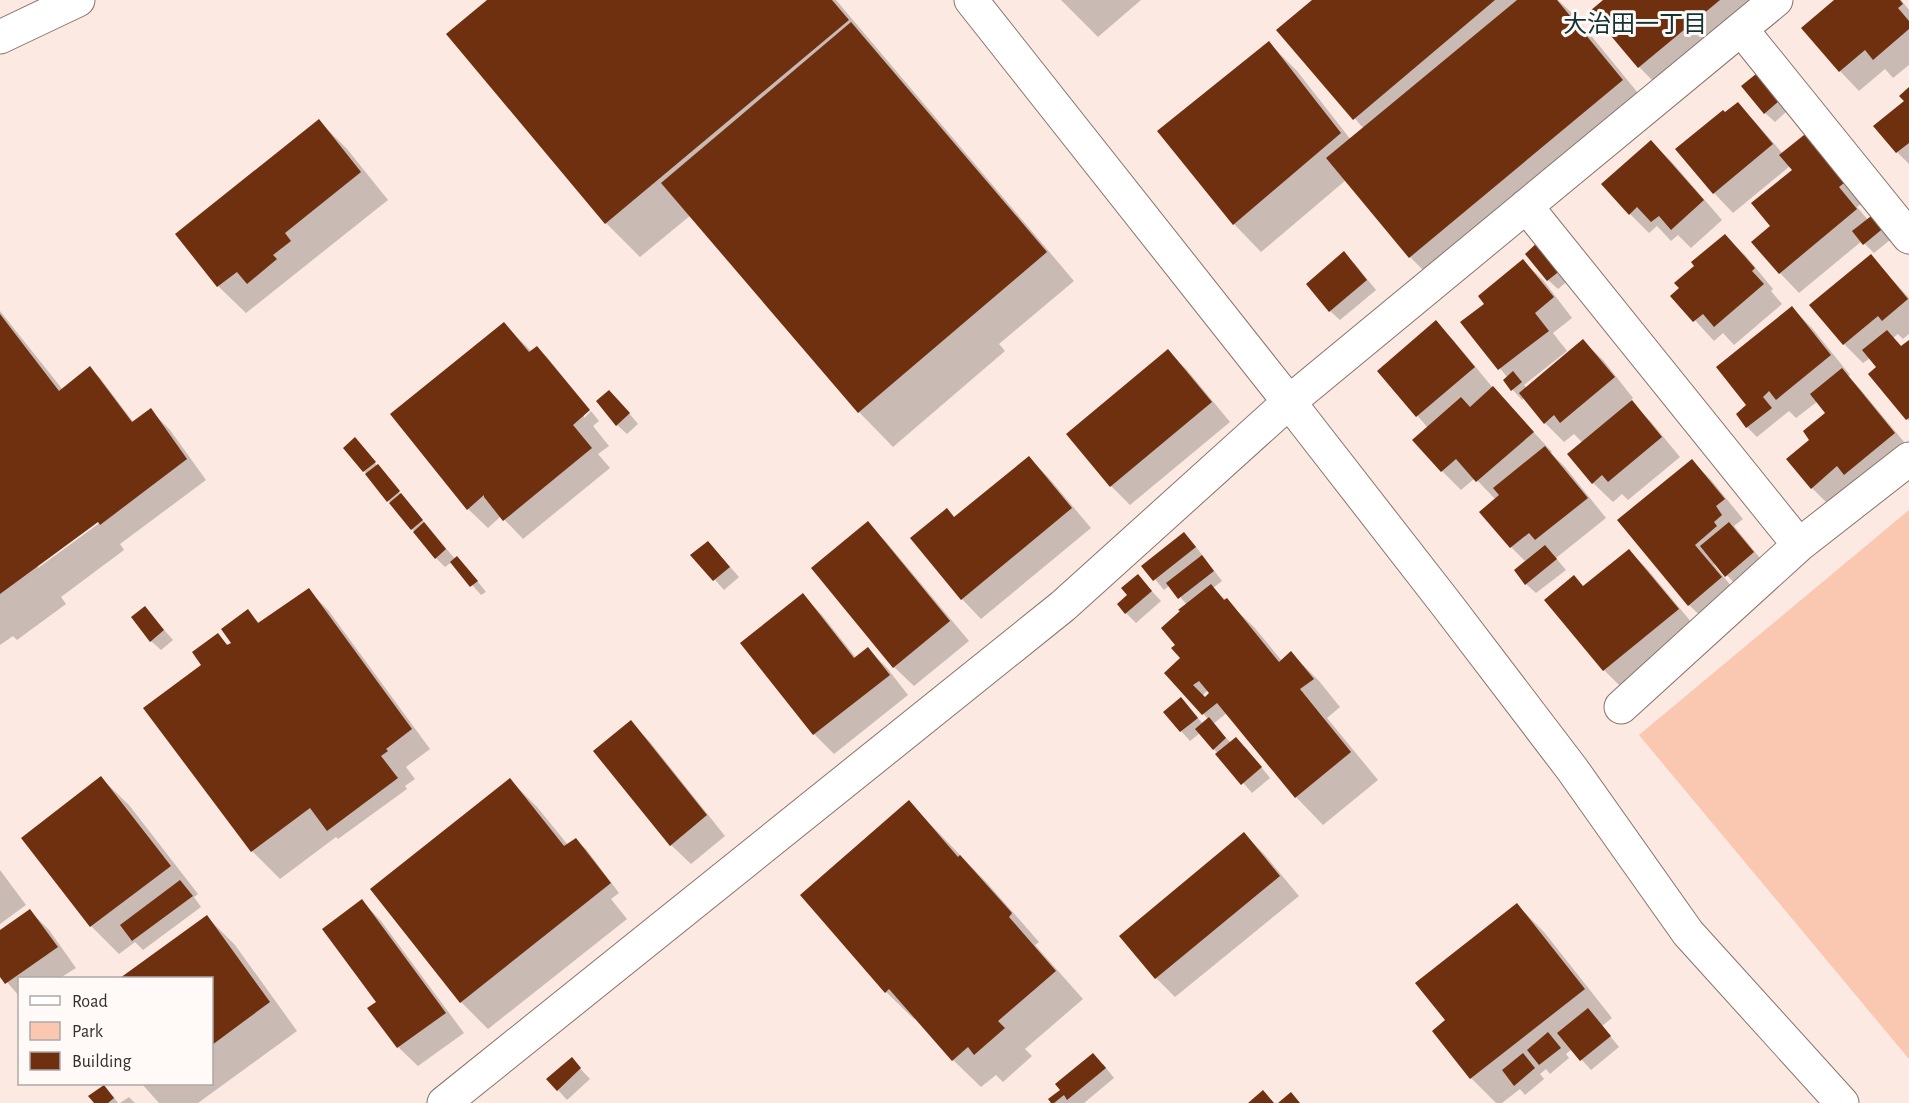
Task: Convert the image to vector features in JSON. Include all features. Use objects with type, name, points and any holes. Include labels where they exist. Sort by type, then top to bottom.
[{"type":"main road","points":[[0,37],[78,0]]},
{"type":"main road","points":[[971,0],[1289,402],[1572,769],[1688,933],[1842,1103]]},
{"type":"main road","points":[[444,1103],[1063,606],[1289,402],[1776,0]]},
{"type":"main road","points":[[1741,29],[1909,237]]},
{"type":"main road","points":[[1526,206],[1799,545]]},
{"type":"main road","points":[[1621,707],[1799,545],[1909,459]]},
{"type":"green space","points":[[1909,510],[1909,1059],[1639,735]]},
{"type":"building","points":[[487,0],[832,0],[849,20],[605,224],[446,34]]},
{"type":"building","points":[[1312,0],[1495,0],[1353,120],[1276,30]]},
{"type":"building","points":[[1517,0],[1557,0],[1623,80],[1409,258],[1326,158]]},
{"type":"building","points":[[1603,0],[1720,0],[1638,68],[1590,11]]},
{"type":"building","points":[[1834,0],[1900,0],[1903,4],[1898,8],[1909,21],[1909,29],[1873,60],[1865,50],[1839,72],[1801,28]]},
{"type":"building","points":[[851,22],[1047,252],[858,413],[661,183]]},
{"type":"building","points":[[1269,41],[1341,133],[1233,225],[1157,131]]},
{"type":"building","points":[[1756,74],[1779,101],[1764,114],[1741,86]]},
{"type":"building","points":[[1909,87],[1909,143],[1896,153],[1873,126],[1904,101],[1899,96]]},
{"type":"building","points":[[1738,102],[1773,144],[1713,194],[1675,149],[1723,110],[1725,112]]},
{"type":"building","points":[[319,119],[361,172],[285,233],[291,241],[273,255],[277,259],[247,284],[237,272],[217,287],[175,234]]},
{"type":"building","points":[[1809,131],[1849,179],[1839,187],[1857,209],[1779,274],[1751,242],[1770,226],[1751,203],[1792,170],[1779,155]]},
{"type":"building","points":[[1651,140],[1704,200],[1671,230],[1659,216],[1651,222],[1637,207],[1629,215],[1601,184]]},
{"type":"building","points":[[1875,213],[1886,226],[1863,245],[1852,231]]},
{"type":"building","points":[[1725,234],[1755,268],[1752,271],[1764,284],[1714,327],[1703,314],[1693,322],[1670,296],[1679,288],[1674,283],[1694,266],[1691,262]]},
{"type":"building","points":[[1538,242],[1562,269],[1547,281],[1525,254]]},
{"type":"building","points":[[1344,251],[1367,280],[1329,312],[1306,284]]},
{"type":"building","points":[[1871,254],[1908,299],[1882,321],[1878,316],[1843,345],[1809,305]]},
{"type":"building","points":[[1523,259],[1554,297],[1535,313],[1549,331],[1498,370],[1460,322],[1484,304],[1478,296]]},
{"type":"building","points":[[1792,306],[1831,355],[1776,400],[1769,391],[1763,397],[1772,408],[1746,428],[1736,414],[1746,405],[1716,367]]},
{"type":"building","points":[[0,314],[59,391],[90,366],[132,422],[151,408],[187,459],[100,525],[98,522],[0,594]]},
{"type":"building","points":[[1436,320],[1475,367],[1416,417],[1377,371]]},
{"type":"building","points":[[504,322],[529,352],[537,346],[590,410],[573,425],[592,448],[503,521],[484,495],[467,510],[390,414]]},
{"type":"building","points":[[1887,330],[1901,346],[1909,340],[1909,418],[1906,420],[1868,374],[1876,367],[1862,350]]},
{"type":"building","points":[[1583,339],[1615,377],[1560,423],[1554,415],[1544,424],[1519,393]]},
{"type":"building","points":[[1168,349],[1212,402],[1110,487],[1066,434]]},
{"type":"building","points":[[1842,368],[1895,433],[1844,475],[1837,466],[1811,489],[1786,459],[1809,440],[1803,431],[1825,413],[1810,394]]},
{"type":"building","points":[[1513,371],[1522,382],[1511,391],[1503,380]]},
{"type":"building","points":[[1493,386],[1534,432],[1476,482],[1456,459],[1441,472],[1412,440],[1461,397],[1470,407]]},
{"type":"building","points":[[609,390],[630,413],[616,426],[596,401]]},
{"type":"building","points":[[1632,400],[1662,437],[1608,482],[1602,475],[1592,484],[1567,454]]},
{"type":"building","points":[[355,437],[376,462],[363,472],[343,448]]},
{"type":"building","points":[[1545,446],[1588,498],[1535,540],[1529,533],[1510,548],[1479,512],[1499,495],[1493,488]]},
{"type":"building","points":[[1029,456],[1072,508],[961,600],[910,538],[947,508],[954,517]]},
{"type":"building","points":[[1692,459],[1725,499],[1716,506],[1722,515],[1714,522],[1717,526],[1695,545],[1722,577],[1688,606],[1617,520]]},
{"type":"building","points":[[378,464],[400,491],[387,502],[365,474]]},
{"type":"building","points":[[401,493],[423,520],[411,530],[389,503]]},
{"type":"building","points":[[868,521],[950,621],[893,668],[811,568]]},
{"type":"building","points":[[424,522],[446,549],[435,559],[413,532]]},
{"type":"building","points":[[1729,522],[1754,552],[1725,577],[1700,546]]},
{"type":"building","points":[[1184,532],[1196,547],[1153,581],[1141,566]]},
{"type":"building","points":[[708,541],[730,567],[713,581],[690,555]]},
{"type":"building","points":[[1545,545],[1557,559],[1525,585],[1514,570]]},
{"type":"building","points":[[1629,549],[1679,609],[1603,671],[1544,600],[1574,575],[1583,586]]},
{"type":"building","points":[[1202,555],[1214,571],[1178,599],[1166,583]]},
{"type":"building","points":[[457,556],[478,581],[470,587],[450,562]]},
{"type":"building","points":[[1138,574],[1152,591],[1125,614],[1117,604],[1127,595],[1121,588]]},
{"type":"building","points":[[1211,584],[1224,600],[1227,598],[1279,662],[1291,651],[1314,679],[1300,689],[1351,752],[1295,798],[1217,703],[1202,715],[1164,673],[1180,658],[1171,648],[1175,645],[1161,628],[1180,611],[1178,610]],"holes":[[[1199,681],[1209,693],[1205,697],[1193,685]]]},
{"type":"building","points":[[309,588],[412,729],[386,749],[388,751],[381,756],[398,778],[327,831],[310,808],[251,852],[143,708],[201,665],[192,652],[218,633],[227,645],[231,643],[221,629],[248,609],[258,623]]},
{"type":"building","points":[[803,593],[854,658],[868,647],[890,675],[813,735],[740,643]]},
{"type":"building","points":[[145,606],[164,630],[150,642],[131,617]]},
{"type":"building","points":[[1181,697],[1198,718],[1180,732],[1163,712]]},
{"type":"building","points":[[1209,717],[1226,738],[1213,750],[1195,729]]},
{"type":"building","points":[[631,720],[707,815],[670,846],[593,751]]},
{"type":"building","points":[[1236,737],[1262,767],[1241,785],[1215,754]]},
{"type":"building","points":[[101,776],[171,866],[90,927],[21,838]]},
{"type":"building","points":[[510,778],[564,846],[576,838],[611,883],[460,1003],[370,889]]},
{"type":"building","points":[[909,800],[958,857],[960,855],[1012,913],[1009,917],[1056,971],[998,1021],[1005,1028],[974,1055],[968,1047],[952,1061],[889,989],[885,993],[800,895]]},
{"type":"building","points":[[1244,832],[1280,876],[1155,979],[1119,936]]},
{"type":"building","points":[[180,880],[193,896],[132,941],[120,925]]},
{"type":"building","points":[[362,899],[446,1013],[397,1048],[367,1008],[376,1002],[322,929]]},
{"type":"building","points":[[1517,903],[1585,989],[1470,1079],[1432,1031],[1445,1020],[1415,983]]},
{"type":"building","points":[[30,909],[58,947],[5,984],[0,977],[0,930]]},
{"type":"building","points":[[207,915],[270,1002],[213,1044],[213,977],[121,977]]},
{"type":"building","points":[[1588,1008],[1611,1036],[1580,1061],[1557,1033]]},
{"type":"building","points":[[1548,1032],[1561,1048],[1539,1065],[1527,1050]]},
{"type":"building","points":[[1093,1053],[1106,1068],[1067,1100],[1064,1095],[1051,1103],[1048,1099],[1060,1090],[1055,1084]]},
{"type":"building","points":[[1523,1053],[1535,1068],[1514,1086],[1502,1070]]},
{"type":"building","points":[[572,1057],[581,1068],[557,1091],[546,1079]]},
{"type":"building","points":[[104,1085],[114,1098],[108,1103],[94,1103],[88,1096]]},
{"type":"building","points":[[1263,1090],[1274,1103],[1248,1103]]},
{"type":"building","points":[[1291,1092],[1300,1103],[1278,1103]]},
{"type":"district","name":"大治田一丁目","points":[[1635,24]]}]
